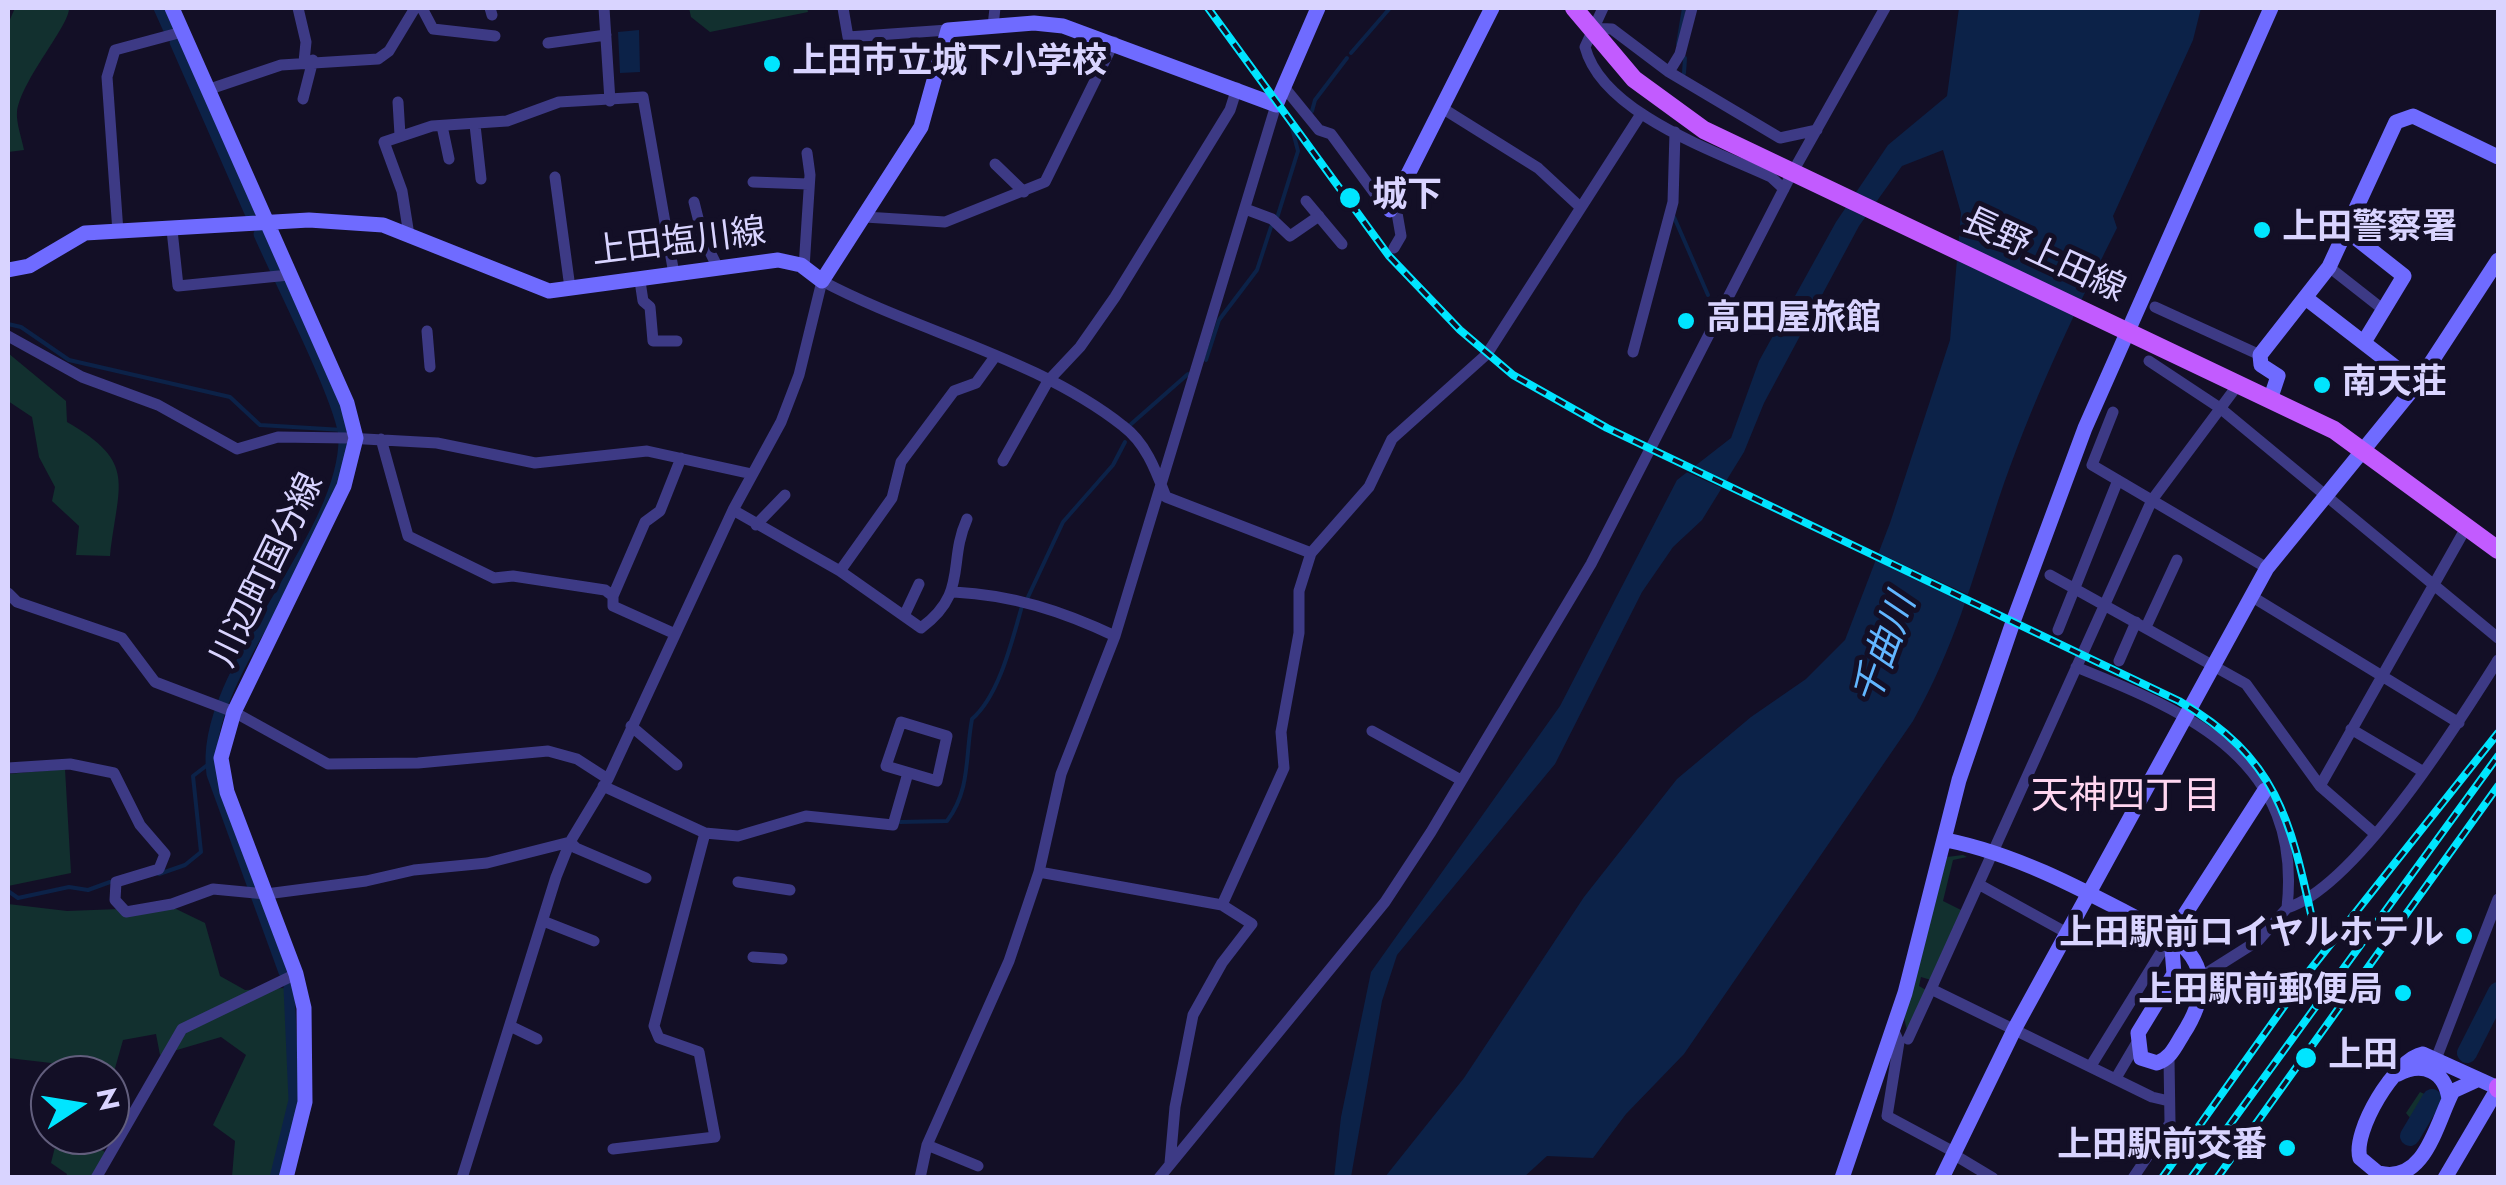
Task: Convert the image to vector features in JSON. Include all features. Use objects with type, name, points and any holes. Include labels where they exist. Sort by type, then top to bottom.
[{"type":"main road","name":"長野上田線","points":[[1574,8],[1634,79],[1684,118],[1791,181],[2270,397],[2363,448],[2498,550]]},
{"type":"street","name":"川辺町国分線","points":[[172,8],[347,403],[344,486],[234,712],[225,735],[222,772],[257,893],[296,974],[305,1021],[304,1102],[286,1178]]},
{"type":"street","points":[[298,8],[308,61],[303,98]]},
{"type":"street","points":[[207,90],[308,61],[378,59],[389,51],[419,8],[433,29],[495,36]]},
{"type":"street","points":[[604,8],[610,101]]},
{"type":"street","points":[[847,8],[848,37],[1049,23],[1114,42],[1276,105]]},
{"type":"street","points":[[993,26],[995,8]]},
{"type":"street","points":[[920,1178],[928,1145],[990,1009],[1039,872],[1061,774],[1115,636],[1248,210],[1276,105],[1318,8]]},
{"type":"street","points":[[1390,210],[1492,8]]},
{"type":"street","points":[[1602,8],[1586,47],[1588,59],[1599,76],[1641,114],[1771,178],[1791,181]]},
{"type":"street","points":[[1669,72],[1680,54],[1692,8]]},
{"type":"street","points":[[1159,1178],[1385,902],[1462,780],[1591,564],[1886,8]]},
{"type":"street","points":[[1842,1178],[1893,1029],[1959,780],[2020,603],[2085,428],[2271,8]]},
{"type":"street","points":[[1592,28],[1612,30],[1669,72],[1780,138],[1818,130]]},
{"type":"street","points":[[462,1178],[570,842],[606,783],[732,510],[781,422],[799,375],[822,281],[922,127],[948,30]]},
{"type":"street","points":[[118,232],[106,77],[110,57],[115,50],[182,32]]},
{"type":"street","points":[[548,43],[606,35]]},
{"type":"street","points":[[865,217],[945,222],[1045,182],[1114,42]]},
{"type":"street","points":[[1284,87],[1319,130],[1331,134],[1390,210],[1397,213],[1401,236],[1394,248]]},
{"type":"street","points":[[1003,462],[1048,381],[1080,347],[1114,298],[1230,110],[1237,88]]},
{"type":"street","points":[[409,235],[402,191],[384,142],[442,126],[517,118],[559,102],[643,97],[674,274]]},
{"type":"street","points":[[398,102],[400,135]]},
{"type":"street","points":[[1442,108],[1538,168],[1579,206]]},
{"type":"street","points":[[1222,905],[1284,768],[1280,732],[1298,633],[1299,591],[1311,554],[1364,493],[1392,439],[1487,354],[1520,309],[1579,206],[1641,114]]},
{"type":"street","points":[[2270,397],[2278,376],[2261,364],[2260,355],[2328,267],[2392,126],[2400,118],[2413,116],[2498,157]]},
{"type":"street","points":[[475,125],[482,179]]},
{"type":"street","points":[[442,126],[449,160]]},
{"type":"street","points":[[1633,352],[1673,202],[1675,132]]},
{"type":"street","points":[[804,268],[806,153]]},
{"type":"street","points":[[995,164],[1024,192]]},
{"type":"street","points":[[555,177],[570,288]]},
{"type":"street","points":[[753,182],[808,184]]},
{"type":"street","points":[[1306,201],[1342,244]]},
{"type":"street","points":[[694,202],[702,238],[718,268]]},
{"type":"street","points":[[1248,210],[1272,219],[1290,236],[1319,216]]},
{"type":"street","name":"上田塩川線","points":[[8,270],[29,266],[85,233],[355,220],[409,235],[549,291],[640,282],[778,260],[804,268],[822,281]]},
{"type":"street","points":[[172,230],[178,286],[288,275]]},
{"type":"street","points":[[2347,230],[2404,276],[2364,342]]},
{"type":"street","points":[[1942,1178],[2015,1028],[2266,568],[2417,384],[2498,260]]},
{"type":"street","points":[[2328,267],[2385,311]]},
{"type":"street","points":[[822,281],[880,312],[981,349],[1048,381],[1124,426],[1156,467],[1166,497],[1311,554]]},
{"type":"street","points":[[640,282],[643,301],[650,307],[653,341],[677,341]]},
{"type":"street","points":[[2307,299],[2417,384]]},
{"type":"street","points":[[2155,307],[2260,355]]},
{"type":"street","points":[[426,331],[430,367]]},
{"type":"street","points":[[8,336],[82,377],[158,406],[237,449],[278,437],[381,440],[490,452],[519,462],[634,451],[752,474]]},
{"type":"street","points":[[840,571],[892,498],[900,462],[954,391],[976,383],[994,358]]},
{"type":"street","points":[[2149,361],[2220,408],[2498,638]]},
{"type":"street","points":[[1908,1039],[1996,852],[2152,500],[2240,382]]},
{"type":"street","points":[[2113,412],[2092,465],[2266,568]]},
{"type":"street","points":[[381,440],[408,536],[494,578],[582,584],[614,596]]},
{"type":"street","points":[[673,633],[614,606],[614,596],[645,522],[660,511],[682,458]]},
{"type":"street","points":[[2058,630],[2118,480]]},
{"type":"street","points":[[756,526],[785,495]]},
{"type":"street","points":[[732,510],[840,571],[921,628],[936,618],[954,592],[967,518]]},
{"type":"street","points":[[2320,786],[2468,526]]},
{"type":"street","points":[[2120,661],[2177,560]]},
{"type":"street","points":[[2050,575],[2246,684],[2320,786],[2374,833]]},
{"type":"street","points":[[904,616],[919,584]]},
{"type":"street","points":[[954,592],[991,594],[1059,610],[1115,636]]},
{"type":"street","points":[[8,593],[17,602],[122,638],[155,682],[234,712],[336,766],[548,750],[576,759],[606,783],[705,833],[738,836],[806,816],[893,825],[908,773]]},
{"type":"street","points":[[2252,596],[2459,723]]},
{"type":"street","points":[[2174,974],[2201,973],[2260,940],[2287,908],[2334,878],[2459,723],[2498,660]]},
{"type":"street","points":[[2076,668],[2185,716],[2230,747],[2265,790],[2282,835],[2288,875],[2287,908]]},
{"type":"street","points":[[901,722],[948,736],[937,781],[908,773],[886,766],[901,722]]},
{"type":"street","points":[[631,726],[676,765]]},
{"type":"street","points":[[2351,729],[2422,771]]},
{"type":"street","points":[[1372,732],[1462,780]]},
{"type":"street","points":[[8,768],[70,764],[114,773],[140,825],[165,854],[158,869],[116,882],[115,900],[126,912],[172,904],[213,889],[257,893],[488,863],[570,842]]},
{"type":"street","points":[[2092,1064],[2265,790]]},
{"type":"street","points":[[613,1149],[715,1136],[699,1052],[659,1038],[654,1026],[705,833]]},
{"type":"street","points":[[1946,840],[1996,852],[2089,894],[2167,942],[2201,973]]},
{"type":"street","points":[[570,842],[646,878]]},
{"type":"street","points":[[1039,872],[1222,905],[1252,924],[1222,963],[1194,1015],[1175,1107],[1170,1163]]},
{"type":"street","points":[[738,882],[790,890]]},
{"type":"street","points":[[1980,885],[2068,932]]},
{"type":"street","points":[[2436,1059],[2498,901]]},
{"type":"street","points":[[543,921],[594,941]]},
{"type":"street","points":[[2116,1078],[2174,974],[2177,963],[2167,942]]},
{"type":"street","points":[[753,957],[782,959]]},
{"type":"street","points":[[2133,1178],[2170,1123],[2169,1058],[2198,1009],[2201,973]]},
{"type":"street","points":[[96,1178],[182,1029],[296,974]]},
{"type":"street","points":[[1931,989],[2092,1064],[2152,1098],[2169,1101]]},
{"type":"street","points":[[2136,994],[2154,1006]]},
{"type":"street","points":[[510,1026],[537,1039]]},
{"type":"street","points":[[1893,1029],[1899,1042],[1886,1116],[1994,1178]]},
{"type":"street","points":[[2136,1044],[2142,1058],[2151,1063],[2169,1058]]},
{"type":"street","points":[[2445,1178],[2498,1088],[2436,1059],[2412,1056],[2391,1079],[2357,1146],[2360,1158],[2381,1175],[2408,1175],[2433,1141],[2460,1078],[2456,1069]]},
{"type":"street","points":[[2391,1079],[2408,1069],[2428,1069],[2453,1092]]},
{"type":"street","points":[[2453,1092],[2477,1080]]},
{"type":"street","points":[[928,1145],[978,1166]]},
{"type":"green space","points":[[15,8],[69,8],[20,99],[17,116],[24,150],[8,152],[8,24]]},
{"type":"green space","points":[[689,8],[807,8],[808,12],[710,32],[691,17]]},
{"type":"green space","points":[[8,353],[66,401],[67,422],[105,450],[114,463],[119,492],[110,556],[76,555],[79,526],[52,501],[55,487],[39,457],[32,417],[8,401]]},
{"type":"green space","points":[[65,769],[71,873],[8,886],[8,774]]},
{"type":"green space","points":[[1947,857],[1967,857],[1953,860],[1943,901],[1963,911],[1931,980],[1921,977],[1919,986],[1926,990],[1907,1031],[1904,1017]]},
{"type":"green space","points":[[8,904],[67,911],[172,907],[205,923],[220,976],[245,990],[285,988],[293,1100],[273,1177],[232,1177],[235,1141],[213,1125],[246,1055],[221,1037],[160,1055],[156,1034],[123,1040],[119,1055],[30,1055],[30,1061],[8,1058]]},
{"type":"green space","points":[[2420,1092],[2431,1097],[2435,1106],[2428,1125],[2420,1130],[2406,1113]]},
{"type":"green space","points":[[53,1155],[104,1155],[93,1177],[66,1177],[51,1163]]},
{"type":"water","name":"千曲川","points":[[1959,8],[2201,8],[2193,40],[2113,216],[2117,228],[2024,431],[1971,586],[1928,693],[1913,721],[1684,1054],[1626,1114],[1593,1158],[1547,1156],[1524,1177],[1385,1177],[1464,1078],[1584,897],[1677,779],[1751,717],[1806,679],[1845,640],[1890,523],[1950,340],[1961,213],[1943,150],[1902,166],[1859,226],[1764,403],[1744,452],[1702,520],[1673,547],[1642,592],[1555,764],[1397,955],[1382,1001],[1351,1177],[1334,1178],[1341,1117],[1371,972],[1560,706],[1677,480],[1731,438],[1759,361],[1836,222],[1888,145],[1947,96]]},
{"type":"water","points":[[639,30],[640,72],[620,73],[618,32]]},
{"type":"pier","points":[[1690,464],[1731,483],[1726,490],[1682,470]]},
{"type":"pier","points":[[1874,551],[1975,598],[1972,605],[1871,558]]},
{"type":"waterway","points":[[159,8],[168,28]]},
{"type":"waterway","points":[[1351,53],[1390,8]]},
{"type":"waterway","points":[[1678,44],[1684,8]]},
{"type":"waterway","points":[[175,42],[250,213]]},
{"type":"waterway","points":[[1312,111],[1315,100],[1347,58]]},
{"type":"waterway","points":[[1684,73],[1685,58]]},
{"type":"waterway","points":[[1277,218],[1298,151],[1292,128]]},
{"type":"waterway","points":[[1674,217],[1708,295]]},
{"type":"waterway","points":[[1206,360],[1219,320],[1257,270],[1271,227]]},
{"type":"waterway","points":[[259,234],[333,397],[344,438],[338,477],[322,519],[247,651],[226,694],[213,736],[212,774],[284,972]]},
{"type":"waterway","points":[[8,324],[21,327],[69,360],[230,397],[260,425],[343,430]]},
{"type":"waterway","points":[[1130,425],[1188,374]]},
{"type":"waterway","points":[[1028,597],[1063,522],[1113,465],[1125,442]]},
{"type":"waterway","points":[[900,822],[947,821],[955,809],[964,784],[972,719],[997,682],[1022,606]]},
{"type":"waterway","points":[[159,874],[185,865],[201,852],[193,776],[210,763]]},
{"type":"waterway","points":[[8,891],[18,898],[69,887],[88,890],[110,882]]},
{"type":"waterway","points":[[275,1178],[294,1100],[289,987]]},
{"type":"waterway","points":[[2467,1053],[2498,992]]},
{"type":"waterway","points":[[2410,1136],[2432,1099]]},
{"type":"railway","points":[[1208,8],[1389,256],[1460,330],[1513,375],[1607,428],[2179,701],[2212,723],[2238,745],[2274,794],[2296,852],[2313,923]]},
{"type":"railway","points":[[2162,1178],[2310,970],[2498,733]]},
{"type":"railway","points":[[2191,1178],[2498,756]]},
{"type":"railway","points":[[2217,1178],[2498,786]]},
{"type":"place","name":"上田市立城下小学校","points":[[772,64]]},
{"type":"place","name":"城下","points":[[1350,198]]},
{"type":"place","name":"上田警察署","points":[[2262,230]]},
{"type":"place","name":"高田屋旅館","points":[[1686,321]]},
{"type":"place","name":"南天荘","points":[[2322,385]]},
{"type":"place","name":"上田駅前ロイヤルホテル","points":[[2464,936]]},
{"type":"place","name":"上田駅前郵便局","points":[[2403,993]]},
{"type":"place","name":"上田","points":[[2306,1058]]},
{"type":"place","name":"上田駅前交番","points":[[2287,1148]]},
{"type":"district","name":"天神四丁目","points":[[2126,799]]}]
